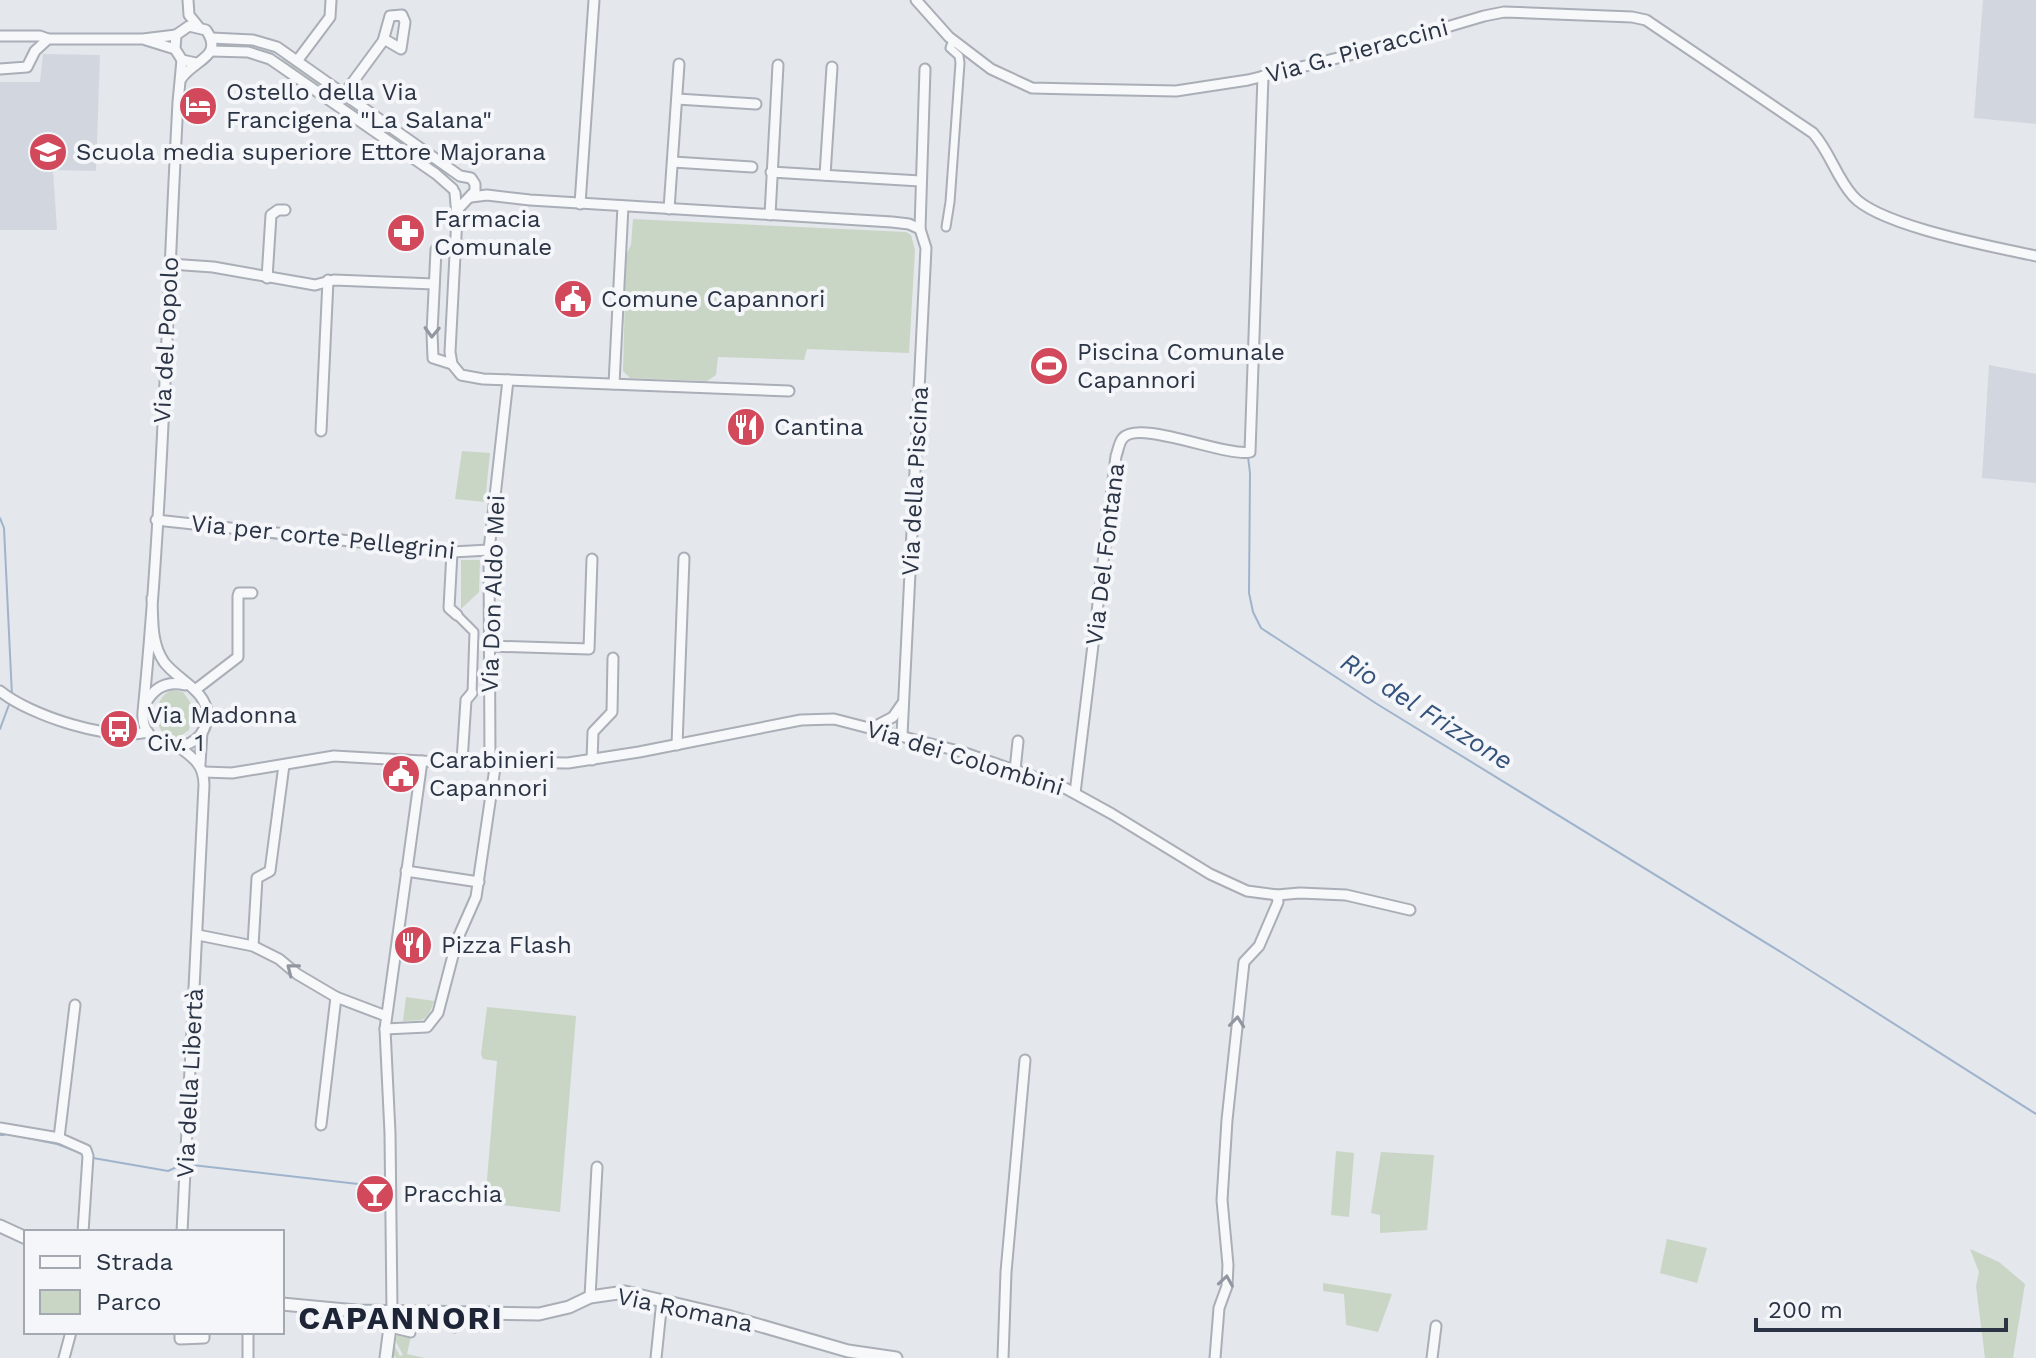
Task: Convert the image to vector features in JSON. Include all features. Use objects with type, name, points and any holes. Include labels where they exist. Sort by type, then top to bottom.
[{"type":"street","points":[[179,82],[188,68],[205,59],[211,51],[211,38],[189,15],[185,0]]},
{"type":"street","points":[[185,0],[186,27]]},
{"type":"street","points":[[297,61],[330,17],[331,0]]},
{"type":"street","points":[[580,204],[594,0]]},
{"type":"street","name":"Via G. Pieraccini","points":[[916,0],[953,40],[991,69],[1032,88],[1176,91],[1263,76],[1504,12],[1646,20],[1813,133],[1831,157],[1845,185],[1864,206],[1917,226],[2036,256]]},
{"type":"street","points":[[0,36],[143,39],[176,35],[186,27],[198,26]]},
{"type":"street","points":[[176,35],[175,49],[182,60],[196,63]]},
{"type":"street","points":[[211,38],[253,40],[277,47],[460,176],[468,176],[475,184],[497,196]]},
{"type":"street","points":[[0,69],[27,67],[35,51],[48,39]]},
{"type":"street","points":[[143,39],[175,49]]},
{"type":"street","points":[[344,94],[384,39]]},
{"type":"street","points":[[946,227],[960,63],[959,56],[950,48],[953,40]]},
{"type":"street","points":[[270,59],[277,47]]},
{"type":"street","points":[[211,51],[248,52],[270,59],[436,174],[461,198],[497,196],[909,224],[920,229]]},
{"type":"street","name":"Via del Popolo","points":[[148,732],[143,715],[182,60]]},
{"type":"street","points":[[669,209],[679,64]]},
{"type":"street","points":[[770,215],[778,65]]},
{"type":"street","points":[[825,175],[832,67]]},
{"type":"street","name":"Via della Piscina","points":[[902,735],[926,248],[920,229],[925,69]]},
{"type":"street","name":"Via Del Fontana","points":[[1075,793],[1116,456],[1122,438],[1142,433],[1246,453],[1263,76]]},
{"type":"street","points":[[677,99],[756,104]]},
{"type":"street","points":[[673,162],[752,167]]},
{"type":"street","points":[[771,172],[920,181]]},
{"type":"street","points":[[452,364],[457,216],[454,182],[460,176]]},
{"type":"street","points":[[457,216],[475,191],[475,184]]},
{"type":"street","points":[[614,384],[623,206]]},
{"type":"street","points":[[267,278],[271,215],[285,210]]},
{"type":"street","points":[[455,248],[436,250],[432,353],[433,358],[452,364],[461,375],[508,380],[789,391]]},
{"type":"street","points":[[170,264],[213,267],[315,285],[328,280],[434,284]]},
{"type":"street","points":[[321,431],[328,280]]},
{"type":"street","name":"Via Don Aldo Mei","points":[[385,1029],[427,1027],[434,1020],[450,960],[472,908],[479,882],[493,761],[489,550],[508,380]]},
{"type":"street","name":"Via per corte Pellegrini","points":[[156,520],[452,552],[489,550]]},
{"type":"street","points":[[452,552],[449,608],[474,632],[472,693],[466,700],[462,761]]},
{"type":"street","points":[[677,745],[684,558]]},
{"type":"street","points":[[489,646],[589,649],[592,559]]},
{"type":"street","points":[[145,704],[161,686],[177,683],[192,688],[238,657],[238,596],[239,593],[252,593]]},
{"type":"street","name":"Via del Popolo","points":[[152,598],[154,640],[164,662],[204,701],[207,712],[202,732]]},
{"type":"street","points":[[592,760],[593,732],[612,712],[613,658]]},
{"type":"street","points":[[2,692],[15,703],[51,718],[118,734],[132,736],[148,732],[159,743],[179,747],[187,745],[202,732]]},
{"type":"street","points":[[872,728],[893,717],[901,707],[905,693]]},
{"type":"street","name":"Via dei Colombini","points":[[202,768],[232,773],[334,756],[568,763],[816,718],[834,719],[902,735],[1015,770],[1075,793],[1234,887],[1259,894],[1346,895],[1410,910]]},
{"type":"street","points":[[202,732],[198,935],[253,946],[279,959],[297,974],[336,997],[386,1016]]},
{"type":"street","points":[[1015,770],[1018,741]]},
{"type":"street","points":[[179,747],[202,768]]},
{"type":"street","points":[[386,1358],[392,1311],[390,1124],[385,1029],[422,761]]},
{"type":"street","points":[[253,946],[257,878],[270,871],[284,765]]},
{"type":"street","points":[[406,871],[479,882]]},
{"type":"street","points":[[1215,1358],[1219,1308],[1227,1286],[1222,1200],[1242,974],[1244,962],[1259,946],[1274,911],[1277,895]]},
{"type":"street","name":"Via della Libertà","points":[[182,1230],[198,935]]},
{"type":"street","points":[[321,1125],[336,997]]},
{"type":"street","points":[[59,1138],[75,1005]]},
{"type":"street","points":[[1003,1358],[1006,1272],[1025,1060]]},
{"type":"street","points":[[0,1128],[59,1138],[86,1150],[83,1230]]},
{"type":"street","points":[[590,1297],[597,1167]]},
{"type":"street","points":[[0,1226],[24,1237]]},
{"type":"street","name":"Via Romana","points":[[284,1304],[392,1311],[539,1314],[616,1291],[662,1300],[848,1351],[896,1358]]},
{"type":"street","points":[[656,1358],[662,1300]]},
{"type":"street","points":[[454,1328],[458,1311]]},
{"type":"street","points":[[1432,1358],[1436,1326]]},
{"type":"street","points":[[390,1328],[411,1333]]},
{"type":"street","points":[[64,1358],[70,1334]]},
{"type":"street","points":[[180,1334],[180,1339],[204,1338],[204,1334]]},
{"type":"street","points":[[248,1334],[248,1358]]},
{"type":"shaded area","points":[[1983,0],[2036,0],[2036,124],[1974,118]]},
{"type":"shaded area","name":"Scuola media superiore Ettore Majorana","points":[[43,54],[100,55],[96,171],[53,170],[57,230],[0,230],[0,82],[40,82]]},
{"type":"shaded area","points":[[1989,365],[2036,374],[2036,483],[1982,478]]},
{"type":"green space","points":[[284,57],[358,110],[356,113],[282,60]]},
{"type":"green space","points":[[376,123],[449,175],[447,177],[374,126]]},
{"type":"green space","points":[[633,219],[906,232],[911,235],[915,250],[909,353],[807,349],[804,360],[718,357],[716,375],[707,381],[630,378],[623,371],[626,255],[631,245]]},
{"type":"green space","points":[[462,451],[490,453],[485,502],[455,499]]},
{"type":"green space","points":[[461,560],[480,560],[479,592],[461,609]]},
{"type":"green space","points":[[172,690],[183,692],[192,705],[189,730],[176,739],[162,731],[157,716],[160,701]]},
{"type":"green space","points":[[406,997],[434,1001],[427,1017],[403,1021]]},
{"type":"green space","points":[[487,1007],[576,1016],[560,1212],[485,1203],[497,1061],[483,1059],[481,1054]]},
{"type":"green space","points":[[1336,1151],[1354,1153],[1349,1217],[1331,1215]]},
{"type":"green space","points":[[1381,1152],[1434,1155],[1427,1230],[1380,1233],[1380,1215],[1371,1213]]},
{"type":"green space","points":[[1667,1239],[1707,1248],[1697,1283],[1660,1273]]},
{"type":"green space","points":[[1970,1249],[1999,1262],[2025,1284],[2013,1358],[1985,1358],[1976,1286],[1979,1272]]},
{"type":"green space","points":[[1323,1283],[1392,1294],[1378,1332],[1346,1325],[1344,1294],[1323,1291]]},
{"type":"green space","points":[[400,1317],[452,1318],[450,1327],[415,1320],[412,1329],[398,1326]]},
{"type":"green space","points":[[461,1318],[501,1321],[498,1333],[460,1325]]},
{"type":"green space","points":[[397,1333],[411,1336],[407,1354],[425,1358],[397,1358],[391,1355],[393,1343],[400,1356],[403,1355],[396,1342]]},
{"type":"water","points":[[481,247],[513,249],[513,258],[481,256]]},
{"type":"waterway","name":"Rio del Frizzone","points":[[1248,457],[1249,593],[1261,628],[1377,704],[1789,957],[2036,1114]]},
{"type":"waterway","points":[[0,518],[4,528],[12,696]]},
{"type":"waterway","points":[[0,729],[10,702]]},
{"type":"waterway","points":[[12,1135],[57,1144],[84,1154]]},
{"type":"waterway","points":[[93,1158],[168,1171],[179,1166]]},
{"type":"waterway","points":[[192,1165],[367,1185]]},
{"type":"place","name":"Ostello della Via Francigena \"La Salana\"","points":[[198,106]]},
{"type":"place","name":"Scuola media superiore Ettore Majorana","points":[[48,152]]},
{"type":"place","name":"Farmacia Comunale","points":[[406,233]]},
{"type":"place","name":"Comune Capannori","points":[[573,299]]},
{"type":"place","name":"Piscina Comunale Capannori","points":[[1049,366]]},
{"type":"place","name":"Cantina","points":[[746,427]]},
{"type":"place","name":"Via Madonna Civ. 1","points":[[119,729]]},
{"type":"place","name":"Carabinieri Capannori","points":[[401,774]]},
{"type":"place","name":"Pizza Flash","points":[[413,945]]},
{"type":"place","name":"Pracchia","points":[[375,1194]]},
{"type":"district","name":"CAPANNORI","points":[[401,1318]]}]
